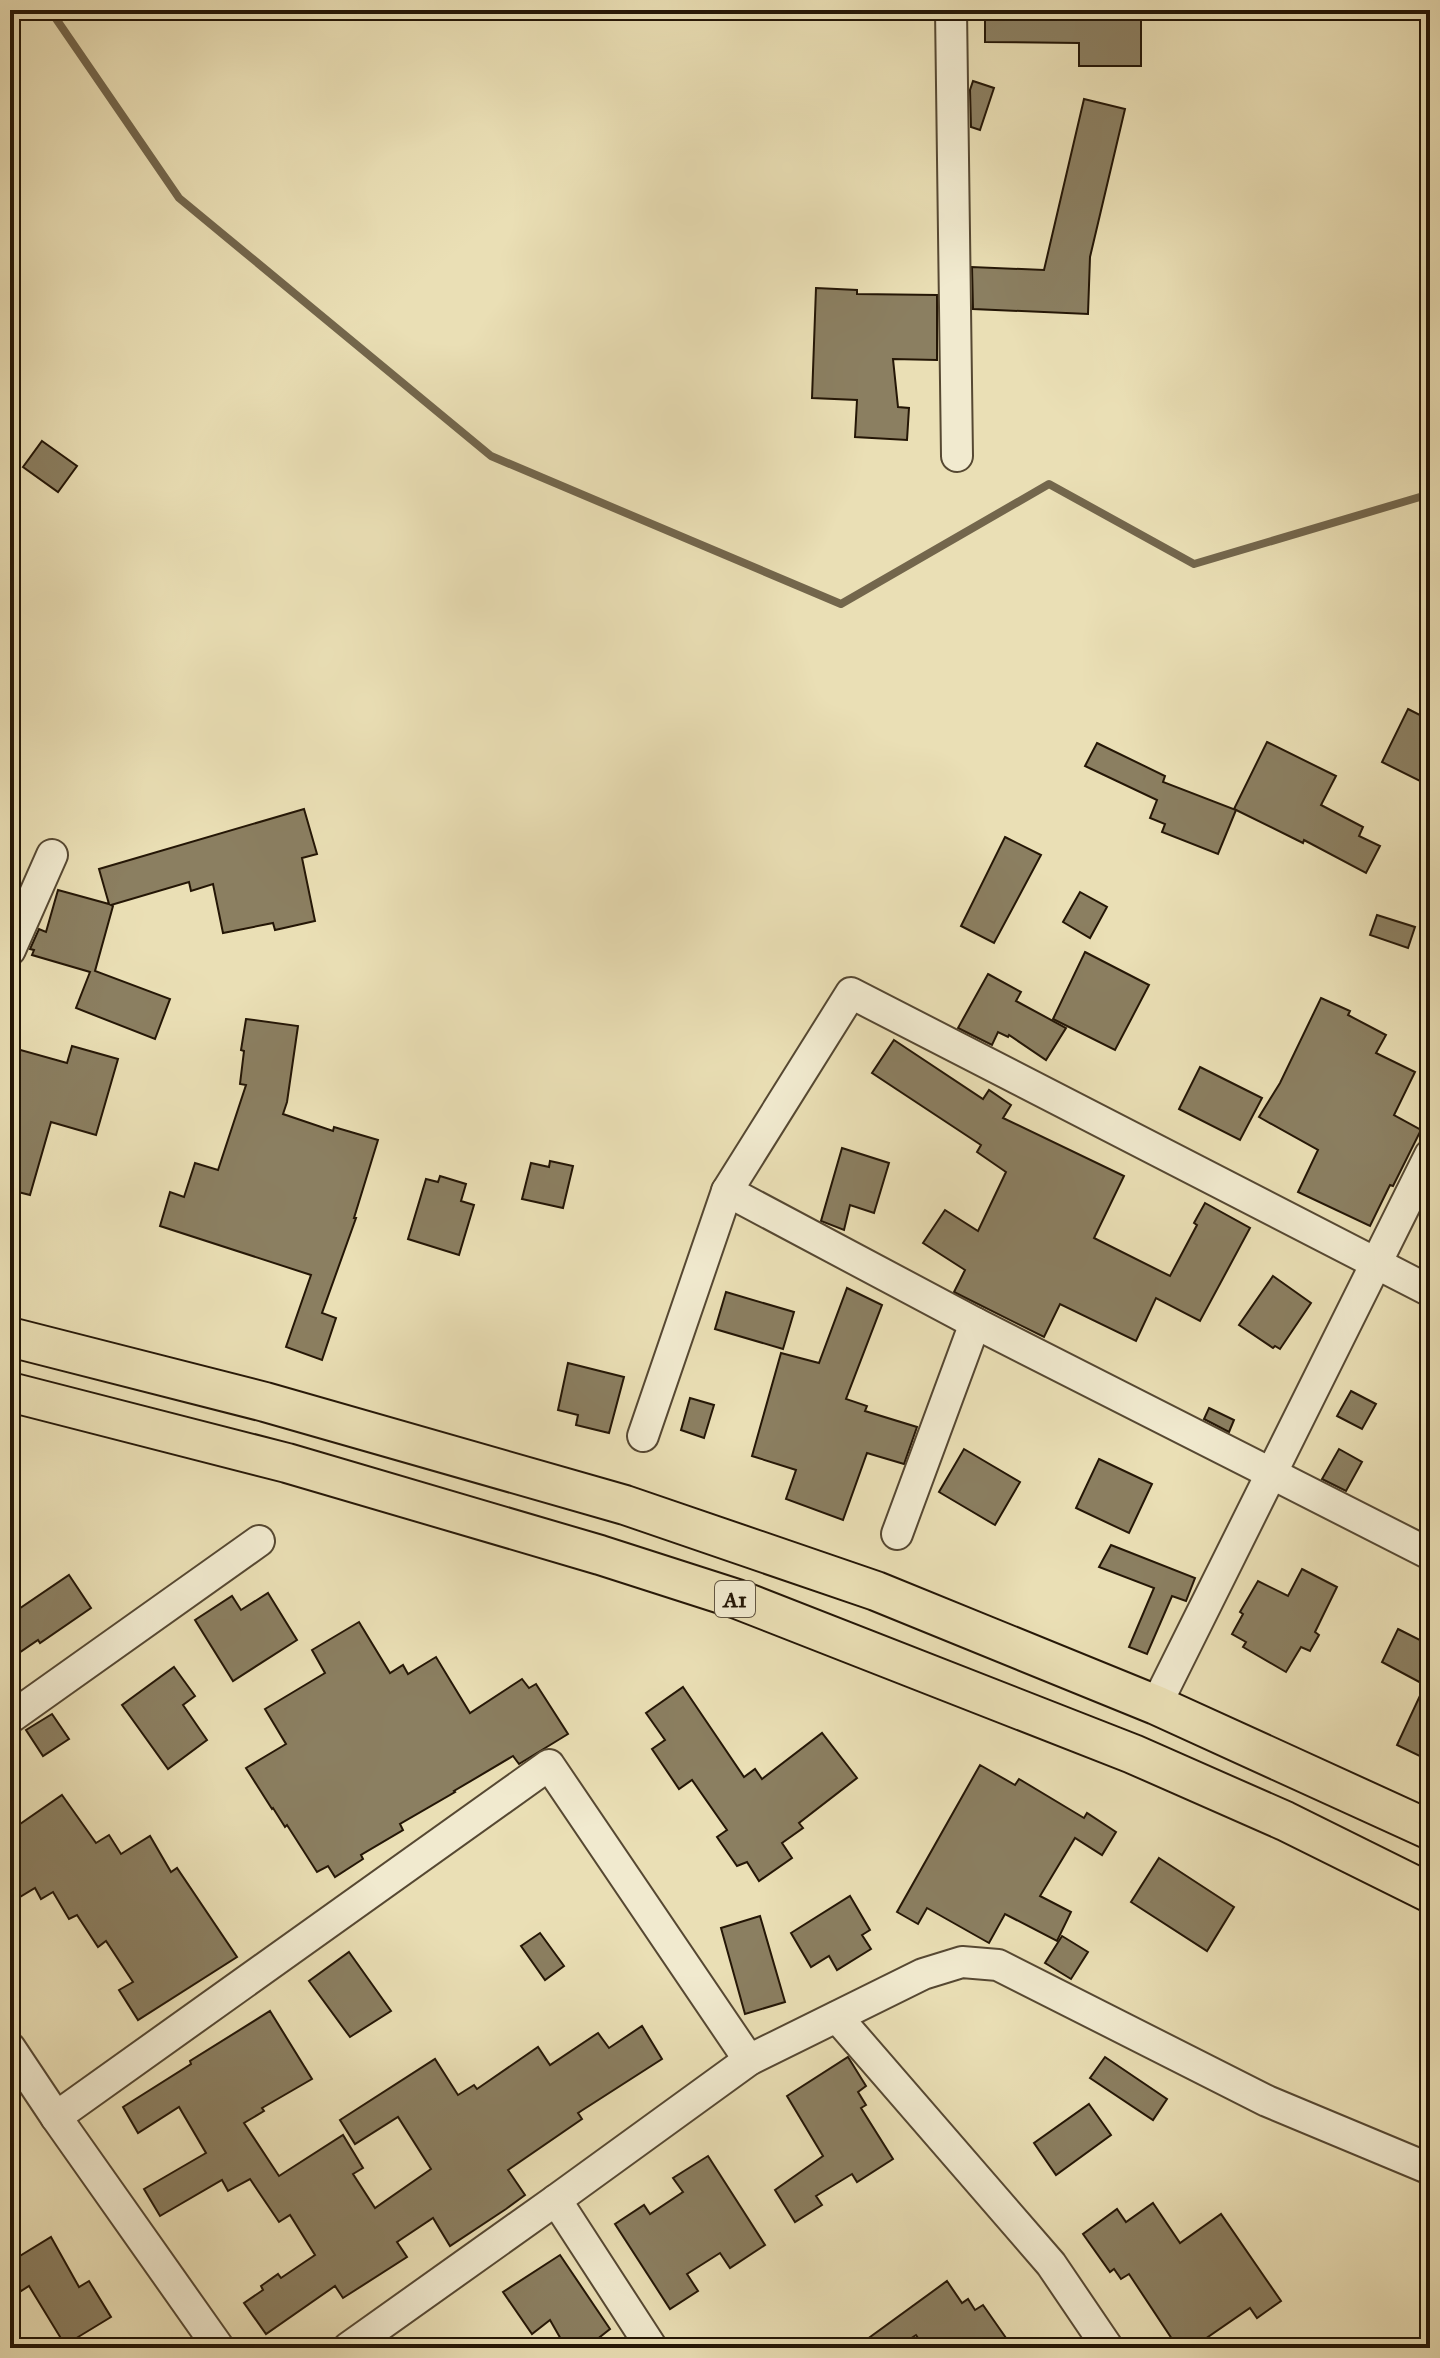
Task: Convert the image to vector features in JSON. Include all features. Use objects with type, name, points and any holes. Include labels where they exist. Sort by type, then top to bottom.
[{"type":"main road","name":"A1","points":[[10,1337],[265,1402],[625,1505],[876,1591],[1156,1705],[1430,1830]]},
{"type":"main road","name":"A1","points":[[10,1392],[287,1463],[600,1555],[737,1599],[1133,1754],[1285,1821],[1430,1893]]},
{"type":"street","points":[[951,10],[957,456]]},
{"type":"street","points":[[10,950],[52,855]]},
{"type":"street","points":[[643,1436],[727,1191],[851,993],[1430,1291]]},
{"type":"street","points":[[1156,1705],[1430,1155]]},
{"type":"street","points":[[727,1191],[975,1323],[1430,1554]]},
{"type":"street","points":[[897,1534],[975,1323]]},
{"type":"street","points":[[10,1718],[259,1541]]},
{"type":"street","points":[[56,2117],[549,1765],[749,2060]]},
{"type":"street","points":[[348,2348],[749,2060],[923,1974],[962,1962],[998,1965],[1267,2101],[1430,2169]]},
{"type":"street","points":[[837,2017],[1051,2264],[1108,2348]]},
{"type":"street","points":[[10,2048],[219,2348]]},
{"type":"street","points":[[556,2200],[652,2348]]},
{"type":"building","points":[[985,10],[1141,10],[1141,66],[1079,66],[1079,43],[985,42]]},
{"type":"building","points":[[973,81],[994,88],[980,130],[971,127],[970,90]]},
{"type":"building","points":[[1084,99],[1125,109],[1090,257],[1088,314],[973,309],[972,267],[1044,270]]},
{"type":"building","points":[[816,288],[857,290],[857,294],[937,295],[937,360],[893,359],[898,407],[909,408],[907,440],[855,437],[857,400],[812,398]]},
{"type":"building","points":[[42,441],[77,466],[58,492],[23,467]]},
{"type":"building","points":[[1408,709],[1430,720],[1430,786],[1382,762]]},
{"type":"building","points":[[1267,742],[1336,776],[1321,805],[1363,827],[1359,836],[1380,846],[1366,873],[1304,840],[1303,843],[1234,809]]},
{"type":"building","points":[[1097,743],[1165,776],[1163,782],[1236,810],[1218,854],[1162,832],[1165,824],[1150,818],[1157,800],[1085,766]]},
{"type":"building","points":[[304,809],[317,854],[302,858],[315,921],[275,930],[273,923],[223,933],[213,884],[191,891],[189,882],[111,905],[95,971],[170,999],[155,1039],[76,1008],[90,972],[32,955],[34,950],[30,949],[39,929],[46,932],[58,890],[109,904],[99,869]]},
{"type":"building","points":[[1005,837],[1041,855],[994,943],[961,926]]},
{"type":"building","points":[[1080,892],[1107,907],[1090,938],[1063,922]]},
{"type":"building","points":[[1377,915],[1415,927],[1408,948],[1370,935]]},
{"type":"building","points":[[1085,952],[1149,985],[1115,1050],[1053,1019]]},
{"type":"building","points":[[988,974],[1021,992],[1016,1001],[1066,1028],[1046,1060],[1009,1035],[998,1032],[992,1045],[958,1028]]},
{"type":"building","points":[[1321,998],[1350,1011],[1348,1015],[1386,1035],[1376,1053],[1415,1072],[1394,1115],[1421,1130],[1370,1226],[1298,1192],[1318,1150],[1259,1117],[1280,1083]]},
{"type":"building","points":[[246,1019],[298,1026],[283,1114],[333,1131],[334,1127],[378,1140],[356,1218],[322,1313],[336,1318],[322,1360],[286,1347],[311,1275],[160,1226],[170,1192],[184,1197],[195,1163],[218,1170],[246,1085],[240,1084]]},
{"type":"building","points":[[894,1040],[983,1099],[989,1090],[1011,1105],[1003,1118],[1124,1176],[1094,1238],[1170,1276],[1205,1203],[1250,1228],[1200,1321],[1156,1298],[1136,1341],[1060,1304],[1044,1337],[954,1292],[965,1270],[923,1243],[945,1210],[978,1231],[1006,1172],[977,1152],[981,1145],[872,1073]]},
{"type":"building","points":[[72,1046],[118,1059],[96,1135],[51,1122],[30,1195],[10,1190],[10,1047],[67,1063]]},
{"type":"building","points":[[1200,1067],[1262,1098],[1240,1140],[1179,1109]]},
{"type":"building","points":[[842,1148],[889,1163],[874,1213],[850,1205],[844,1230],[821,1221]]},
{"type":"building","points":[[550,1161],[573,1166],[563,1208],[522,1199],[531,1163],[549,1167]]},
{"type":"building","points":[[440,1176],[466,1184],[461,1201],[474,1205],[459,1255],[408,1239],[426,1179],[438,1182]]},
{"type":"building","points":[[1273,1276],[1311,1303],[1280,1349],[1273,1348],[1239,1325]]},
{"type":"building","points":[[847,1288],[882,1305],[846,1399],[867,1406],[865,1411],[917,1427],[904,1464],[867,1453],[843,1520],[786,1499],[796,1470],[752,1456],[781,1353],[819,1363]]},
{"type":"building","points":[[726,1292],[794,1312],[783,1349],[715,1329]]},
{"type":"building","points":[[568,1363],[624,1377],[609,1433],[576,1425],[578,1415],[558,1410]]},
{"type":"building","points":[[1351,1391],[1376,1404],[1362,1429],[1337,1416]]},
{"type":"building","points":[[690,1398],[714,1405],[704,1438],[681,1430]]},
{"type":"building","points":[[1209,1408],[1234,1420],[1229,1432],[1204,1419]]},
{"type":"building","points":[[964,1449],[1020,1482],[995,1525],[939,1492]]},
{"type":"building","points":[[1339,1449],[1362,1462],[1346,1491],[1322,1479]]},
{"type":"building","points":[[1099,1459],[1152,1484],[1129,1533],[1076,1508]]},
{"type":"building","points":[[1111,1545],[1195,1578],[1186,1601],[1172,1596],[1147,1654],[1129,1647],[1154,1588],[1099,1567]]},
{"type":"building","points":[[1302,1569],[1337,1587],[1315,1632],[1319,1635],[1310,1651],[1301,1647],[1286,1672],[1243,1647],[1246,1642],[1232,1634],[1243,1614],[1240,1612],[1258,1581],[1288,1596]]},
{"type":"building","points":[[69,1575],[91,1608],[40,1643],[38,1640],[10,1659],[10,1615]]},
{"type":"building","points":[[268,1593],[297,1640],[233,1681],[195,1620],[232,1596],[241,1610]]},
{"type":"building","points":[[359,1622],[390,1673],[403,1665],[408,1674],[436,1657],[470,1713],[522,1679],[529,1688],[536,1684],[568,1734],[519,1764],[513,1756],[400,1824],[403,1830],[361,1855],[363,1859],[335,1877],[328,1866],[317,1872],[246,1768],[286,1744],[265,1709],[325,1673],[312,1650]]},
{"type":"building","points":[[1398,1629],[1430,1645],[1430,1761],[1397,1745],[1425,1685],[1382,1662]]},
{"type":"building","points":[[174,1667],[195,1696],[183,1705],[207,1740],[168,1769],[122,1705]]},
{"type":"building","points":[[683,1687],[744,1777],[755,1769],[762,1779],[822,1733],[857,1778],[799,1823],[803,1828],[782,1843],[792,1858],[759,1881],[747,1862],[737,1866],[717,1837],[727,1830],[692,1780],[679,1789],[652,1749],[665,1740],[646,1713]]},
{"type":"building","points":[[52,1714],[69,1739],[43,1756],[26,1730]]},
{"type":"building","points":[[980,1765],[1015,1785],[1019,1779],[1084,1818],[1087,1813],[1116,1832],[1102,1855],[1075,1838],[1040,1896],[1071,1912],[1057,1941],[1005,1914],[989,1943],[927,1908],[918,1924],[897,1912]]},
{"type":"building","points":[[62,1795],[96,1843],[109,1835],[121,1854],[150,1836],[171,1872],[177,1868],[237,1957],[138,2020],[119,1990],[133,1982],[106,1941],[98,1947],[77,1915],[69,1919],[53,1892],[41,1899],[35,1888],[10,1903],[10,1831]]},
{"type":"building","points":[[1159,1858],[1234,1907],[1207,1951],[1131,1902]]},
{"type":"building","points":[[850,1896],[870,1930],[862,1935],[871,1949],[837,1970],[829,1956],[811,1967],[791,1933]]},
{"type":"building","points":[[760,1916],[785,2002],[745,2014],[721,1928]]},
{"type":"building","points":[[540,1933],[564,1966],[545,1980],[521,1946]]},
{"type":"building","points":[[1062,1936],[1088,1952],[1071,1979],[1045,1963]]},
{"type":"building","points":[[349,1952],[391,2011],[350,2037],[309,1981]]},
{"type":"building","points":[[270,2011],[312,2079],[262,2108],[264,2111],[244,2123],[279,2176],[343,2135],[363,2168],[353,2174],[375,2208],[431,2169],[398,2117],[355,2144],[340,2120],[435,2059],[458,2095],[474,2085],[477,2089],[538,2047],[550,2065],[598,2033],[609,2048],[642,2026],[662,2059],[578,2113],[582,2119],[508,2170],[525,2195],[506,2209],[450,2246],[433,2218],[397,2242],[407,2257],[343,2298],[335,2286],[266,2334],[244,2303],[263,2290],[261,2286],[278,2274],[281,2278],[315,2255],[290,2215],[279,2222],[250,2179],[228,2191],[222,2180],[160,2216],[144,2189],[206,2153],[179,2107],[138,2133],[123,2107]]},
{"type":"building","points":[[848,2057],[866,2086],[858,2092],[866,2105],[861,2108],[893,2159],[857,2182],[852,2174],[816,2196],[822,2205],[795,2222],[775,2190],[823,2156],[787,2096]]},
{"type":"building","points":[[1105,2057],[1167,2099],[1153,2120],[1090,2078]]},
{"type":"building","points":[[1089,2104],[1111,2135],[1056,2175],[1034,2143]]},
{"type":"building","points":[[708,2156],[765,2245],[730,2268],[720,2253],[687,2274],[698,2291],[670,2309],[615,2224],[644,2205],[650,2214],[683,2192],[673,2178]]},
{"type":"building","points":[[1153,2203],[1180,2243],[1221,2214],[1281,2301],[1257,2318],[1250,2308],[1192,2348],[1178,2348],[1129,2274],[1121,2279],[1114,2269],[1110,2272],[1083,2234],[1117,2209],[1126,2222]]},
{"type":"building","points":[[51,2237],[79,2287],[89,2281],[111,2317],[65,2345],[29,2286],[21,2291],[10,2273],[10,2262]]},
{"type":"building","points":[[560,2255],[610,2329],[586,2348],[566,2348],[550,2320],[532,2334],[503,2292]]},
{"type":"building","points":[[947,2281],[962,2303],[968,2299],[975,2310],[983,2305],[1013,2348],[925,2348],[916,2335],[896,2348],[855,2348]]},
{"type":"waterway","points":[[50,10],[179,198],[491,456],[841,604],[1049,484],[1194,564],[1430,494]]}]
